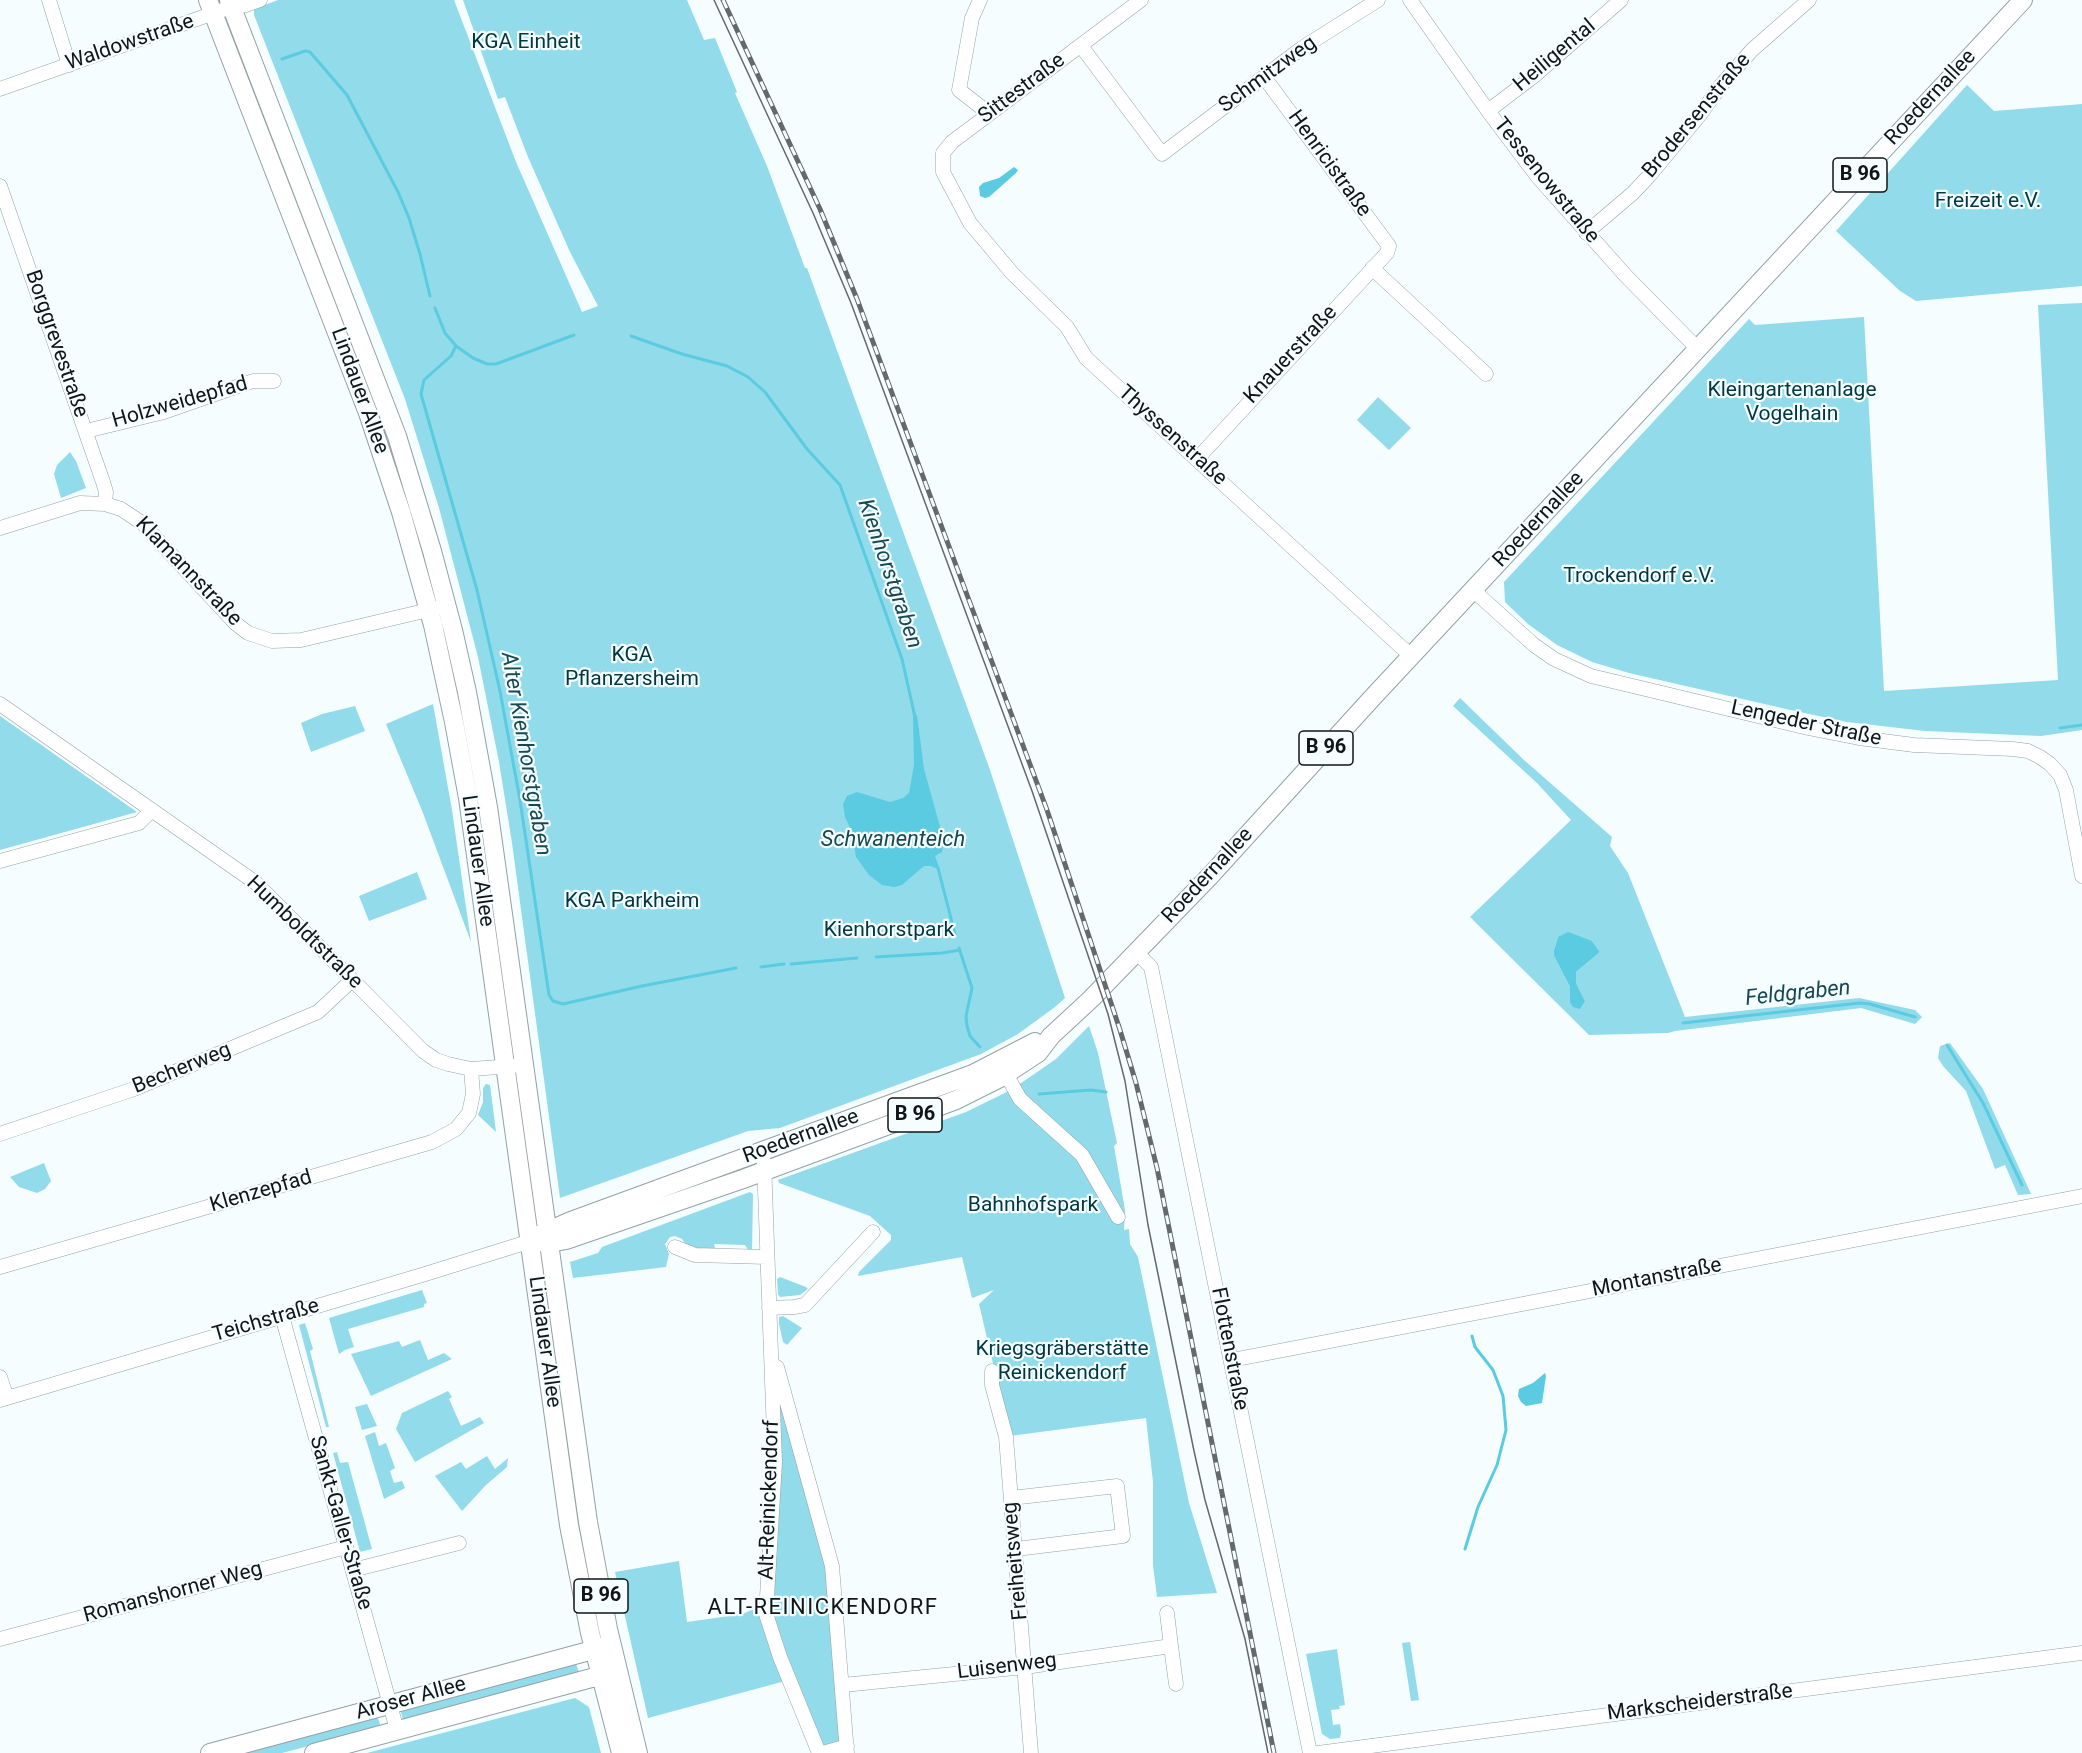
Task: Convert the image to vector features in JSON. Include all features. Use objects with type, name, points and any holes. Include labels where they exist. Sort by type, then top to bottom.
[{"type":"main road","name":"Roedernallee","points":[[549,1236],[567,1240],[956,1100],[1006,1074],[1038,1053],[1051,1036],[1091,999],[1210,876],[1411,656],[2023,0]]},
{"type":"main road","name":"Lindauer Allee","points":[[230,3],[394,428],[447,606],[467,692],[489,807],[549,1236],[603,1648]]},
{"type":"main road","name":"Lindauer Allee","points":[[211,7],[368,413],[401,512],[429,610],[464,772],[531,1240],[567,1513],[609,1673],[621,1753]]},
{"type":"main road","name":"Roedernallee","points":[[549,1236],[762,1151],[973,1074],[1051,1036]]},
{"type":"main road","name":"B 96","points":[[531,1240],[549,1236]]},
{"type":"main road","name":"Aroser Allee","points":[[210,1753],[237,1750],[390,1705],[603,1648]]},
{"type":"main road","name":"Lindauer Allee","points":[[609,1673],[638,1753]]},
{"type":"main road","name":"Aroser Allee","points":[[314,1753],[609,1673]]},
{"type":"street","points":[[49,0],[69,64]]},
{"type":"street","name":"Waldowstraße","points":[[0,89],[211,7],[230,3],[246,5],[260,0]]},
{"type":"street","points":[[980,0],[972,18],[959,90],[982,108],[986,115]]},
{"type":"street","name":"Sittestraße","points":[[955,196],[943,172],[943,153],[952,142],[1141,0]]},
{"type":"street","name":"Schmitzweg","points":[[1081,46],[1162,154],[1312,42],[1378,0]]},
{"type":"street","name":"Tessenowstraße","points":[[1410,0],[1488,111],[1536,174],[1637,288],[1698,349]]},
{"type":"street","name":"Heiligental","points":[[1488,111],[1534,76],[1621,0]]},
{"type":"street","name":"Brodersenstraße","points":[[1587,233],[1649,176],[1752,50],[1809,0]]},
{"type":"street","name":"Henricistraße","points":[[1264,77],[1388,250]]},
{"type":"street","name":"Borggrevestraße","points":[[0,186],[103,482],[106,492],[105,504]]},
{"type":"street","name":"Thyssenstraße","points":[[955,196],[970,222],[1012,273],[1067,327],[1086,357],[1411,656]]},
{"type":"street","name":"Knauerstraße","points":[[1197,459],[1388,250]]},
{"type":"street","points":[[1372,268],[1486,374]]},
{"type":"street","name":"Holzweidepfad","points":[[86,431],[164,412],[253,381],[274,381]]},
{"type":"street","name":"Klamannstraße","points":[[0,528],[75,504],[90,502],[121,509],[135,516],[235,623],[248,633],[264,640],[295,642],[447,606]]},
{"type":"street","name":"Lengeder Straße","points":[[1473,590],[1534,645],[1554,659],[1591,676],[1859,738],[1914,745],[2013,749],[2040,757],[2050,764],[2060,776],[2066,790],[2082,876]]},
{"type":"street","name":"Humboldtstraße","points":[[0,704],[256,883],[423,1051],[436,1060],[448,1065],[471,1069],[524,1065]]},
{"type":"street","points":[[0,861],[140,823],[152,810]]},
{"type":"street","name":"Flottenstraße","points":[[1136,952],[1151,967],[1310,1753]]},
{"type":"street","name":"Becherweg","points":[[0,1134],[134,1089],[318,1012],[352,980]]},
{"type":"street","name":"Klenzepfad","points":[[0,1267],[432,1142],[456,1129],[469,1113],[473,1094],[471,1069]]},
{"type":"street","points":[[1006,1074],[1020,1099],[1082,1155],[1118,1216]]},
{"type":"street","name":"Alt-Reinickendorf","points":[[762,1151],[765,1170],[767,1257],[775,1462],[766,1614],[780,1657],[821,1753],[847,1749],[832,1566],[771,1346]]},
{"type":"street","name":"Montanstraße","points":[[1232,1360],[2082,1196]]},
{"type":"street","points":[[769,1308],[805,1305],[873,1232]]},
{"type":"street","name":"Teichstraße","points":[[3,1399],[442,1269],[531,1240]]},
{"type":"street","points":[[675,1247],[695,1255],[767,1257]]},
{"type":"street","name":"Sankt-Galler-Straße","points":[[282,1317],[397,1730]]},
{"type":"street","name":"Freiheitsweg","points":[[992,1371],[992,1385],[1006,1437],[1031,1753]]},
{"type":"street","points":[[0,1377],[3,1399]]},
{"type":"street","points":[[1011,1498],[1116,1486],[1123,1536],[1016,1549]]},
{"type":"street","points":[[353,1569],[459,1543]]},
{"type":"street","name":"Romanshorner Weg","points":[[0,1639],[346,1547]]},
{"type":"street","points":[[1167,1612],[1176,1684]]},
{"type":"street","name":"Luisenweg","points":[[843,1685],[1025,1666],[1171,1646]]},
{"type":"street","name":"Markscheiderstraße","points":[[1318,1753],[2082,1653]]},
{"type":"green space","points":[[278,0],[454,0],[516,162],[582,312],[598,306],[570,252],[528,157],[505,97],[498,99],[463,0],[687,0],[704,40],[715,38],[805,268],[807,268],[990,770],[1065,998],[1055,1007],[1018,1034],[981,1054],[780,1128],[748,1131],[560,1198],[512,843],[478,657],[439,508],[405,399],[254,15],[254,9]]},
{"type":"green space","name":"Freizeit e.V.","points":[[1967,85],[1994,111],[2082,104],[2082,286],[1916,301],[1900,291],[1836,231]]},
{"type":"green space","points":[[2082,303],[2082,730],[2041,736],[1925,731],[1847,722],[1786,709],[1629,673],[1592,662],[1557,645],[1528,624],[1505,602],[1504,582],[1749,319],[1755,325],[1864,317],[1884,691],[2058,680],[2038,305]]},
{"type":"green space","points":[[1378,397],[1411,428],[1389,450],[1357,420]]},
{"type":"green space","points":[[70,452],[76,461],[86,488],[61,498],[54,474],[57,465]]},
{"type":"green space","points":[[1460,698],[1524,760],[1612,837],[1610,846],[1628,873],[1685,1017],[1859,998],[1915,1010],[1922,1017],[1915,1024],[1861,1008],[1668,1033],[1589,1035],[1470,917],[1571,820],[1537,783],[1453,706]],"holes":[[[1558,937],[1592,941],[1600,952],[1576,972],[1576,983],[1585,1001],[1570,1002],[1570,987],[1554,956]]]},
{"type":"green space","points":[[433,704],[452,810],[471,942],[423,813],[386,724]]},
{"type":"green space","points":[[355,706],[365,731],[311,752],[301,723],[322,714]]},
{"type":"green space","points":[[0,716],[137,812],[0,850]]},
{"type":"green space","points":[[417,872],[427,899],[369,921],[359,896]]},
{"type":"green space","points":[[1089,1026],[1098,1053],[1117,1143],[1114,1146],[1125,1210],[1124,1230],[1129,1229],[1130,1244],[1138,1257],[1189,1503],[1217,1593],[1157,1597],[1153,1565],[1153,1482],[1146,1418],[1010,1436],[979,1304],[994,1290],[972,1298],[962,1257],[858,1276],[859,1272],[891,1240],[891,1235],[870,1216],[779,1183],[778,1180],[966,1112],[1011,1090],[1056,1059]]},
{"type":"green space","points":[[1950,1043],[1983,1089],[2031,1194],[2018,1195],[2005,1165],[1995,1169],[1966,1091],[1938,1058],[1940,1046]]},
{"type":"green space","points":[[486,1084],[490,1085],[496,1132],[478,1115],[483,1102],[483,1088]]},
{"type":"green space","points":[[44,1163],[51,1181],[45,1189],[37,1193],[19,1187],[10,1177]]},
{"type":"green space","points":[[750,1192],[753,1194],[752,1250],[748,1250],[745,1245],[714,1244],[716,1252],[696,1251],[675,1236],[670,1237],[665,1244],[669,1254],[666,1267],[573,1278],[570,1262],[598,1253],[602,1247]]},
{"type":"green space","points":[[780,1277],[808,1289],[800,1295],[780,1297],[777,1279]]},
{"type":"green space","points":[[422,1290],[427,1303],[424,1307],[348,1329],[354,1347],[339,1354],[329,1318]]},
{"type":"green space","points":[[783,1316],[802,1328],[787,1345],[783,1342],[779,1324],[779,1317]]},
{"type":"green space","points":[[305,1323],[313,1349],[310,1351],[329,1427],[326,1427],[299,1325]]},
{"type":"green space","points":[[420,1340],[428,1360],[444,1353],[452,1359],[371,1396],[351,1354],[399,1341],[402,1347]]},
{"type":"green space","points":[[776,1384],[829,1575],[844,1753],[823,1753],[776,1633],[771,1611]]},
{"type":"green space","points":[[448,1391],[452,1397],[449,1399],[461,1426],[480,1417],[484,1423],[415,1462],[396,1429],[402,1413]]},
{"type":"green space","points":[[367,1404],[377,1426],[362,1430],[355,1407]]},
{"type":"green space","points":[[375,1432],[379,1446],[386,1443],[395,1468],[390,1471],[394,1483],[402,1481],[405,1488],[384,1499],[365,1436]]},
{"type":"green space","points":[[337,1452],[340,1463],[348,1462],[372,1549],[360,1552],[333,1453]]},
{"type":"green space","points":[[487,1456],[495,1469],[508,1458],[507,1467],[486,1485],[462,1511],[435,1476],[461,1462],[466,1469]]},
{"type":"green space","points":[[679,1561],[687,1622],[743,1614],[753,1609],[766,1614],[789,1680],[648,1718],[615,1572]]},
{"type":"green space","points":[[1410,1642],[1419,1700],[1411,1701],[1402,1643]]},
{"type":"green space","points":[[1337,1649],[1345,1705],[1339,1706],[1340,1709],[1331,1710],[1333,1725],[1340,1724],[1341,1732],[1340,1738],[1330,1739],[1322,1734],[1306,1654]]},
{"type":"green space","points":[[575,1661],[580,1675],[403,1720],[400,1708]]},
{"type":"green space","points":[[575,1698],[589,1707],[601,1753],[367,1753]]},
{"type":"green space","points":[[376,1713],[381,1727],[282,1753],[246,1753],[245,1749]]},
{"type":"water","points":[[1014,167],[1018,170],[1016,173],[989,197],[980,196],[979,187],[983,183],[999,178]]},
{"type":"water","name":"Schwanenteich","points":[[917,715],[924,769],[944,841],[942,852],[935,856],[940,870],[924,866],[902,885],[894,887],[882,885],[869,875],[856,857],[852,832],[845,817],[843,804],[847,796],[857,792],[890,802],[903,798],[909,793],[914,765],[913,716]]},
{"type":"water","points":[[1568,932],[1592,941],[1600,952],[1576,972],[1576,983],[1585,1001],[1580,1009],[1573,1007],[1570,1002],[1570,987],[1554,956],[1558,937]]},
{"type":"water","points":[[1545,1373],[1542,1403],[1526,1406],[1518,1396],[1519,1389],[1533,1383]]},
{"type":"waterway","name":"Kienhorstgraben","points":[[282,59],[305,51],[310,52],[347,95],[398,192],[409,218],[430,296]]},
{"type":"waterway","name":"Kienhorstgraben","points":[[435,308],[445,333],[456,346],[473,358],[487,364],[496,364],[574,335]]},
{"type":"waterway","name":"Kienhorstgraben","points":[[631,336],[682,354],[727,366],[748,377],[765,392],[807,449],[840,485],[902,659],[915,717]]},
{"type":"waterway","name":"Alter Kienhorstgraben","points":[[456,346],[451,356],[424,380],[421,394],[477,590],[500,691],[520,800],[549,995],[553,1001],[563,1004],[736,968]]},
{"type":"waterway","points":[[2060,728],[2082,725]]},
{"type":"waterway","name":"Kienhorstgraben","points":[[938,868],[955,934]]},
{"type":"waterway","name":"Kienhorstgraben","points":[[959,948],[972,988],[966,1016],[967,1026],[970,1036],[980,1047]]},
{"type":"waterway","name":"Alter Kienhorstgraben","points":[[876,957],[960,950]]},
{"type":"waterway","name":"Alter Kienhorstgraben","points":[[791,964],[857,958]]},
{"type":"waterway","name":"Alter Kienhorstgraben","points":[[761,967],[784,964]]},
{"type":"waterway","name":"Feldgraben","points":[[1683,1023],[1859,1003],[1915,1017]]},
{"type":"waterway","name":"Feldgraben","points":[[1947,1045],[1983,1103],[2022,1185]]},
{"type":"waterway","name":"Kienhorstgraben","points":[[1039,1094],[1091,1090],[1106,1092]]},
{"type":"waterway","name":"Feldgraben","points":[[1465,1549],[1478,1507],[1497,1465],[1506,1430],[1503,1396],[1493,1370],[1475,1347],[1472,1336]]},
{"type":"tram line","points":[[714,0],[813,213],[851,303],[1032,791],[1108,1014],[1125,1081],[1148,1225],[1194,1451],[1205,1500],[1245,1639],[1268,1753]]},
{"type":"railway","points":[[723,0],[820,209],[857,299],[1047,810],[1120,1030],[1157,1168],[1274,1753]]},
{"type":"district","name":"ALT-REINICKENDORF","points":[[823,1608]]},
{"type":"park label","name":"KGA Einheit","points":[[526,43]]},
{"type":"park label","name":"Kleingartenanlage Vogelhain","points":[[1792,403]]},
{"type":"park label","name":"Trockendorf e.V.","points":[[1639,577]]},
{"type":"park label","name":"KGA Pflanzersheim","points":[[632,668]]},
{"type":"park label","name":"KGA Parkheim","points":[[632,902]]},
{"type":"park label","name":"Kienhorstpark","points":[[889,931]]},
{"type":"park label","name":"Bahnhofspark","points":[[1033,1206]]},
{"type":"park label","name":"Kriegsgräberstätte Reinickendorf","points":[[1062,1362]]}]
